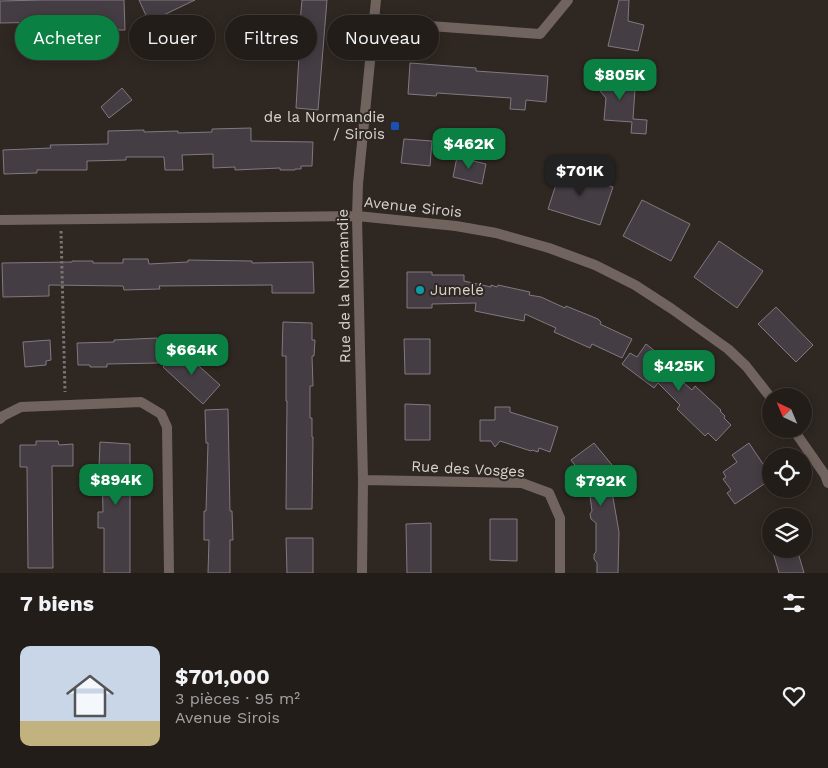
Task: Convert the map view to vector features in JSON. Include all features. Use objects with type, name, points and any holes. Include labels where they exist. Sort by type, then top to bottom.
[{"type":"street","name":"Rue de la Normandie","points":[[375,15],[376,0]]},
{"type":"street","points":[[439,27],[540,34],[568,0]]},
{"type":"street","name":"Rue de la Normandie","points":[[362,573],[363,480],[357,216],[358,184],[370,60]]},
{"type":"street","name":"Avenue Sirois","points":[[0,220],[357,216],[456,226],[496,234],[549,248],[595,265],[635,286],[672,309],[728,350],[746,366],[763,388]]},
{"type":"street","points":[[0,419],[21,407],[141,402],[161,414],[168,427],[170,573]]},
{"type":"street","points":[[799,438],[827,477]]},
{"type":"street","name":"Rue des Vosges","points":[[363,480],[522,484],[549,493],[560,518],[560,573]]},
{"type":"path","points":[[61,219],[65,405]]},
{"type":"building","points":[[124,0],[125,30],[119,30],[119,15],[15,15],[15,23],[0,23],[0,1]]},
{"type":"building","points":[[139,0],[195,0],[164,15],[146,15]]},
{"type":"building","points":[[302,0],[327,0],[318,110],[296,108],[299,60],[317,60],[317,15],[301,15]]},
{"type":"building","points":[[619,0],[629,0],[628,21],[644,25],[638,51],[608,46]]},
{"type":"building","points":[[624,60],[619,83],[627,83],[626,88],[635,89],[633,119],[647,120],[646,134],[631,133],[632,122],[604,120],[606,98],[595,85]]},
{"type":"building","points":[[410,63],[476,68],[476,71],[548,76],[546,102],[526,100],[525,110],[510,109],[511,98],[437,93],[436,96],[408,94]]},
{"type":"building","points":[[122,88],[132,100],[109,118],[101,107]]},
{"type":"building","points":[[251,128],[251,141],[313,142],[312,166],[301,166],[301,169],[295,170],[280,170],[280,168],[235,170],[235,167],[213,168],[213,154],[182,155],[183,170],[165,170],[164,157],[126,157],[126,160],[87,161],[87,170],[37,170],[37,173],[4,174],[3,150],[51,148],[50,145],[108,144],[108,131],[144,130],[144,132],[178,131],[178,133],[212,132],[212,129]]},
{"type":"building","points":[[404,139],[432,141],[430,166],[401,163]]},
{"type":"building","points":[[457,157],[486,164],[482,184],[453,177]]},
{"type":"building","points":[[561,169],[613,187],[600,225],[548,209]]},
{"type":"building","points":[[642,200],[690,224],[671,261],[623,236]]},
{"type":"building","points":[[719,241],[763,271],[737,308],[694,277]]},
{"type":"building","points":[[123,259],[148,259],[149,264],[188,262],[188,260],[252,261],[252,263],[313,262],[314,293],[272,293],[272,285],[159,286],[160,289],[124,290],[123,286],[49,285],[49,296],[3,297],[2,263],[93,261],[93,263],[123,263]]},
{"type":"building","points":[[407,272],[432,272],[432,275],[464,275],[464,281],[491,287],[491,285],[497,287],[498,285],[530,292],[529,295],[541,297],[565,308],[566,306],[598,319],[601,322],[600,324],[632,339],[622,358],[592,344],[590,348],[554,332],[556,328],[525,314],[524,321],[475,311],[476,303],[432,304],[432,308],[407,308]]},
{"type":"building","points":[[776,307],[813,345],[796,362],[758,324]]},
{"type":"building","points":[[283,322],[312,323],[312,340],[315,340],[314,356],[312,356],[313,386],[310,386],[310,418],[312,418],[313,437],[312,509],[286,509],[287,401],[286,356],[282,356]]},
{"type":"building","points":[[157,338],[158,363],[107,364],[107,367],[78,365],[77,343]]},
{"type":"building","name":"Jumelé","points":[[404,339],[430,339],[430,374],[405,374]]},
{"type":"building","points":[[50,340],[51,360],[46,361],[46,365],[25,367],[23,342]]},
{"type":"building","points":[[646,344],[687,379],[684,383],[692,390],[695,386],[721,410],[725,416],[724,418],[731,425],[716,441],[708,433],[705,436],[677,409],[680,405],[658,383],[654,388],[622,364],[630,353],[637,357]]},
{"type":"building","points":[[180,349],[220,385],[203,404],[163,367]]},
{"type":"building","points":[[405,404],[430,405],[430,440],[405,440]]},
{"type":"building","points":[[495,407],[510,407],[510,412],[558,427],[550,452],[539,448],[538,452],[531,451],[500,441],[495,447],[491,441],[480,441],[480,420],[495,420]]},
{"type":"building","points":[[228,409],[230,511],[232,511],[233,540],[230,540],[230,573],[208,573],[209,540],[204,540],[208,443],[206,443],[205,410]]},
{"type":"building","points":[[36,441],[58,441],[59,445],[73,444],[73,466],[52,466],[53,568],[28,568],[27,467],[20,467],[20,445],[36,445]]},
{"type":"building","points":[[100,442],[130,444],[130,573],[104,573],[104,528],[98,528],[98,512],[103,512],[102,467],[99,467]]},
{"type":"building","points":[[594,443],[612,465],[608,469],[619,532],[618,573],[597,573],[597,563],[594,559],[596,552],[596,523],[591,519],[590,514],[592,511],[589,488],[571,460]]},
{"type":"building","points":[[749,443],[762,462],[762,485],[735,504],[727,493],[731,490],[723,479],[726,477],[723,472],[737,462],[732,455]]},
{"type":"building","points":[[490,519],[517,519],[517,561],[490,560]]},
{"type":"building","points":[[431,523],[431,573],[407,573],[406,524]]},
{"type":"building","points":[[286,538],[313,538],[313,573],[287,573]]},
{"type":"building","points":[[775,558],[800,558],[804,573],[779,573]]},
{"type":"place","name":"de la Normandie / Sirois","points":[[395,126]]},
{"type":"place","name":"Jumelé","points":[[420,290]]}]
